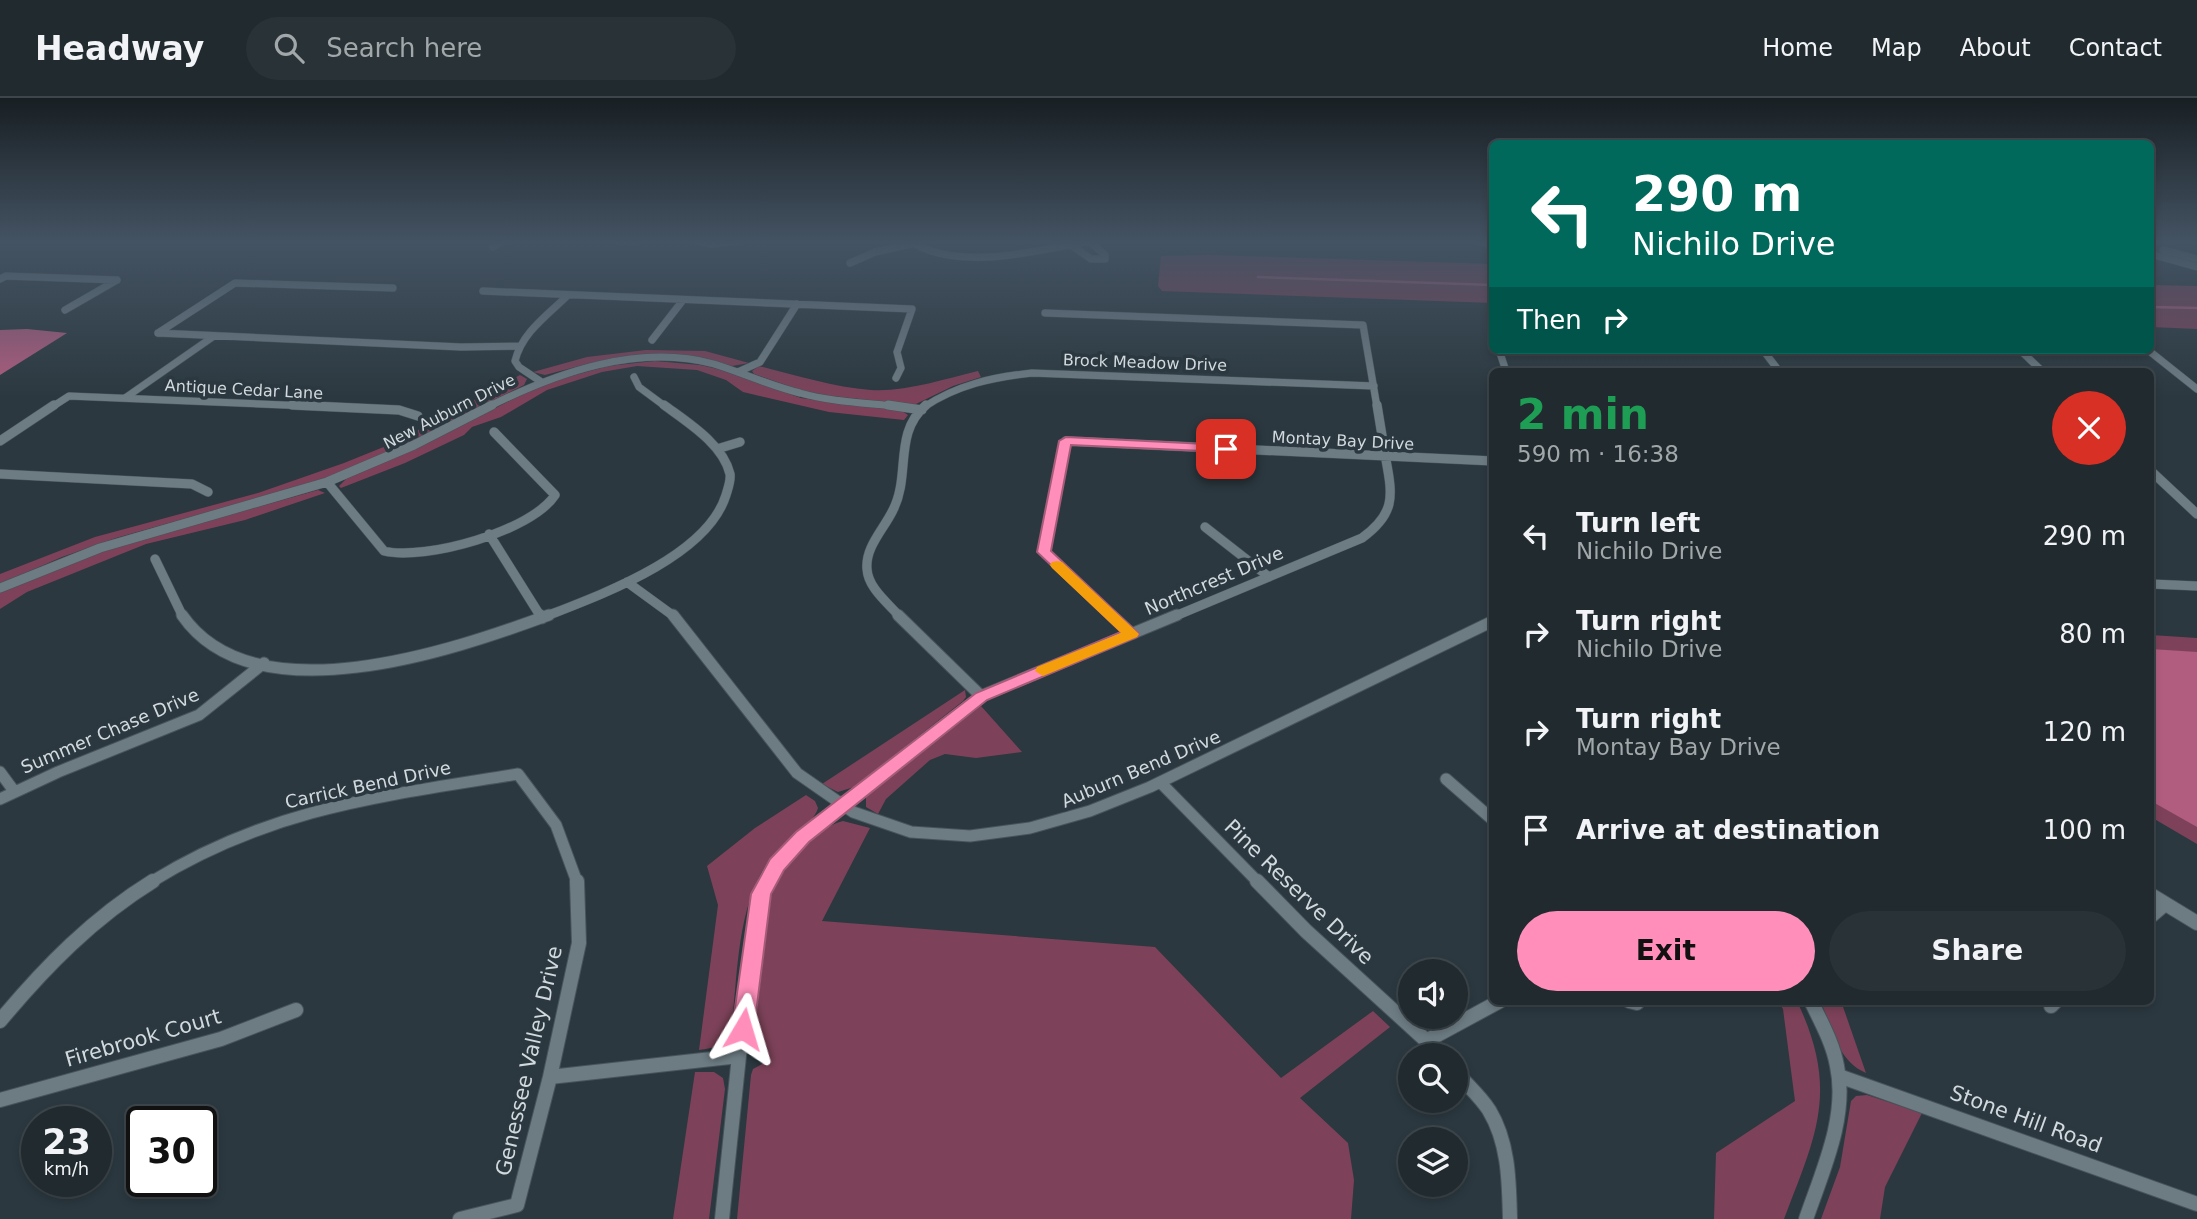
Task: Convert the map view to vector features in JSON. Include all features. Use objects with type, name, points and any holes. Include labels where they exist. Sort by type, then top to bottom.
[{"type":"street","points":[[65,310],[94,293]]},
{"type":"street","points":[[219,293],[158,333],[461,347],[519,346]]},
{"type":"street","points":[[533,293],[912,309],[897,352],[901,368],[896,378]]},
{"type":"street","points":[[540,382],[515,361],[519,346],[568,295]]},
{"type":"street","points":[[652,340],[682,300]]},
{"type":"street","points":[[738,372],[760,362],[797,304]]},
{"type":"street","name":"Northcrest Drive","points":[[722,1219],[739,1056],[761,894],[777,864],[802,837],[981,696],[1362,538],[1381,525],[1389,509],[1392,494],[1387,456],[1363,325],[1045,313]]},
{"type":"street","points":[[125,398],[214,336]]},
{"type":"street","points":[[1766,354],[1777,368]]},
{"type":"street","points":[[2024,354],[2039,368]]},
{"type":"street","points":[[2153,354],[2197,389]]},
{"type":"street","name":"New Auburn Drive","points":[[0,588],[100,548],[327,482],[414,445],[540,382],[590,366],[645,359],[691,360],[738,372],[802,394],[922,410]]},
{"type":"street","name":"Brock Meadow Drive","points":[[922,410],[942,396],[967,385],[1032,373],[1374,386]]},
{"type":"street","points":[[155,559],[188,626],[209,644],[236,656],[294,668],[371,665],[457,647],[542,618],[626,582],[690,544],[715,523],[728,501],[731,480],[727,463],[717,449],[639,387],[634,377]]},
{"type":"street","name":"Antique Cedar Lane","points":[[0,441],[69,396],[399,410],[418,416]]},
{"type":"street","points":[[922,410],[905,436],[902,487],[892,512],[871,548],[867,568],[870,581],[910,628],[981,696]]},
{"type":"street","points":[[327,482],[384,551],[397,555],[434,551],[489,534],[547,508],[554,500],[555,495],[494,432]]},
{"type":"street","name":"Montay Bay Drive","points":[[1132,634],[1044,552],[1066,441],[1489,461]]},
{"type":"street","points":[[717,449],[740,442]]},
{"type":"street","points":[[0,474],[192,484],[208,492]]},
{"type":"street","points":[[2154,474],[2197,514]]},
{"type":"street","points":[[1205,527],[1269,577]]},
{"type":"street","points":[[489,534],[542,618]]},
{"type":"street","name":"Auburn Bend Drive","points":[[626,582],[677,618],[797,773],[821,794],[839,806],[882,824],[949,835],[993,835],[1037,829],[1073,819],[1161,783],[1489,623]]},
{"type":"street","points":[[2154,584],[2197,586]]},
{"type":"street","name":"Summer Chase Drive","points":[[0,799],[199,715],[264,663]]},
{"type":"street","points":[[0,772],[14,791]]},
{"type":"street","name":"Carrick Bend Drive","points":[[0,1021],[59,953],[102,916],[156,877],[250,830],[308,811],[518,774]]},
{"type":"street","name":"Genessee Valley Drive","points":[[460,1219],[517,1205],[550,1077],[579,943],[577,879],[556,825],[518,774]]},
{"type":"street","points":[[1446,779],[1489,817]]},
{"type":"street","name":"Pine Reserve Drive","points":[[1161,783],[1306,932],[1431,1043]]},
{"type":"street","points":[[2154,897],[2197,923]]},
{"type":"street","points":[[2154,913],[2165,904]]},
{"type":"street","points":[[1428,1040],[1493,1005]]},
{"type":"street","points":[[1806,1219],[1826,1159],[1837,1111],[1839,1076],[1812,1005]]},
{"type":"street","name":"Firebrook Court","points":[[0,1100],[221,1038],[296,1010]]},
{"type":"street","points":[[550,1077],[739,1056]]},
{"type":"street","name":"Stone Hill Road","points":[[1839,1076],[2197,1204]]},
{"type":"street","points":[[1468,1086],[1489,1110],[1502,1140],[1509,1178],[1510,1219]]},
{"type":"shaded area","points":[[1226,293],[1489,293],[1489,303]]},
{"type":"shaded area","points":[[2154,293],[2197,293],[2197,329],[2154,327]]},
{"type":"shaded area","points":[[27,329],[67,333],[0,375],[0,330]]},
{"type":"shaded area","points":[[646,350],[705,351],[749,363],[732,366],[703,358],[591,363],[545,375],[533,372],[587,357]]},
{"type":"shaded area","points":[[655,361],[718,369],[801,398],[902,411],[908,415],[904,420],[829,412],[743,392],[726,380],[697,370],[637,366],[602,372],[547,390],[501,417],[472,427],[464,435],[405,463],[341,488],[339,486],[346,479],[416,449],[542,384],[608,366]]},
{"type":"shaded area","points":[[759,366],[828,383],[871,390],[911,387],[978,371],[981,377],[953,386],[914,405],[822,395],[797,389],[754,374],[752,371]]},
{"type":"shaded area","points":[[520,375],[527,379],[524,385],[389,453],[315,482],[116,538],[62,557],[0,584],[0,574],[95,537],[258,493],[344,463],[396,442]]},
{"type":"shaded area","points":[[318,490],[325,493],[245,520],[146,544],[27,592],[0,609],[0,593],[104,550]]},
{"type":"shaded area","points":[[2154,635],[2197,638],[2197,844],[2154,819]]},
{"type":"shaded area","points":[[2154,649],[2197,652],[2197,827],[2154,803]]},
{"type":"shaded area","points":[[965,690],[966,697],[963,701],[854,787],[838,792],[822,784]]},
{"type":"shaded area","points":[[981,706],[1022,752],[976,758],[945,754],[930,760],[886,799],[878,814],[866,807],[866,797]]},
{"type":"shaded area","points":[[806,795],[815,801],[818,808],[815,815],[767,863],[749,902],[740,944],[731,1032],[718,1046],[699,1050],[718,905],[707,866],[755,828]]},
{"type":"shaded area","points":[[843,821],[870,828],[822,921],[1155,947],[1281,1078],[1373,1011],[1390,1027],[1300,1098],[1348,1143],[1354,1180],[1351,1219],[737,1219],[751,1075],[753,1069],[764,1063],[766,1045],[761,1044],[754,1036],[771,897],[790,862],[809,841],[831,825]]},
{"type":"shaded area","points":[[1780,1005],[1799,1005],[1810,1032],[1817,1061],[1819,1111],[1806,1161],[1784,1219],[1714,1219],[1716,1153],[1795,1101],[1783,1009]]},
{"type":"shaded area","points":[[1822,1005],[1842,1005],[1866,1073],[1848,1060],[1837,1042]]},
{"type":"shaded area","points":[[695,1072],[714,1072],[723,1078],[725,1089],[709,1219],[673,1219]]},
{"type":"shaded area","points":[[1867,1095],[1922,1113],[1885,1187],[1880,1219],[1821,1219],[1840,1167],[1851,1101],[1856,1096]]},
{"type":"waterway","points":[[2154,307],[2197,308]]},
{"type":"slow traffic","points":[[1043,671],[1132,634],[1057,565]]},
{"type":"route","points":[[743,1029],[761,894],[777,864],[802,837],[981,696],[1132,634],[1044,552],[1066,441],[1226,449]]}]
